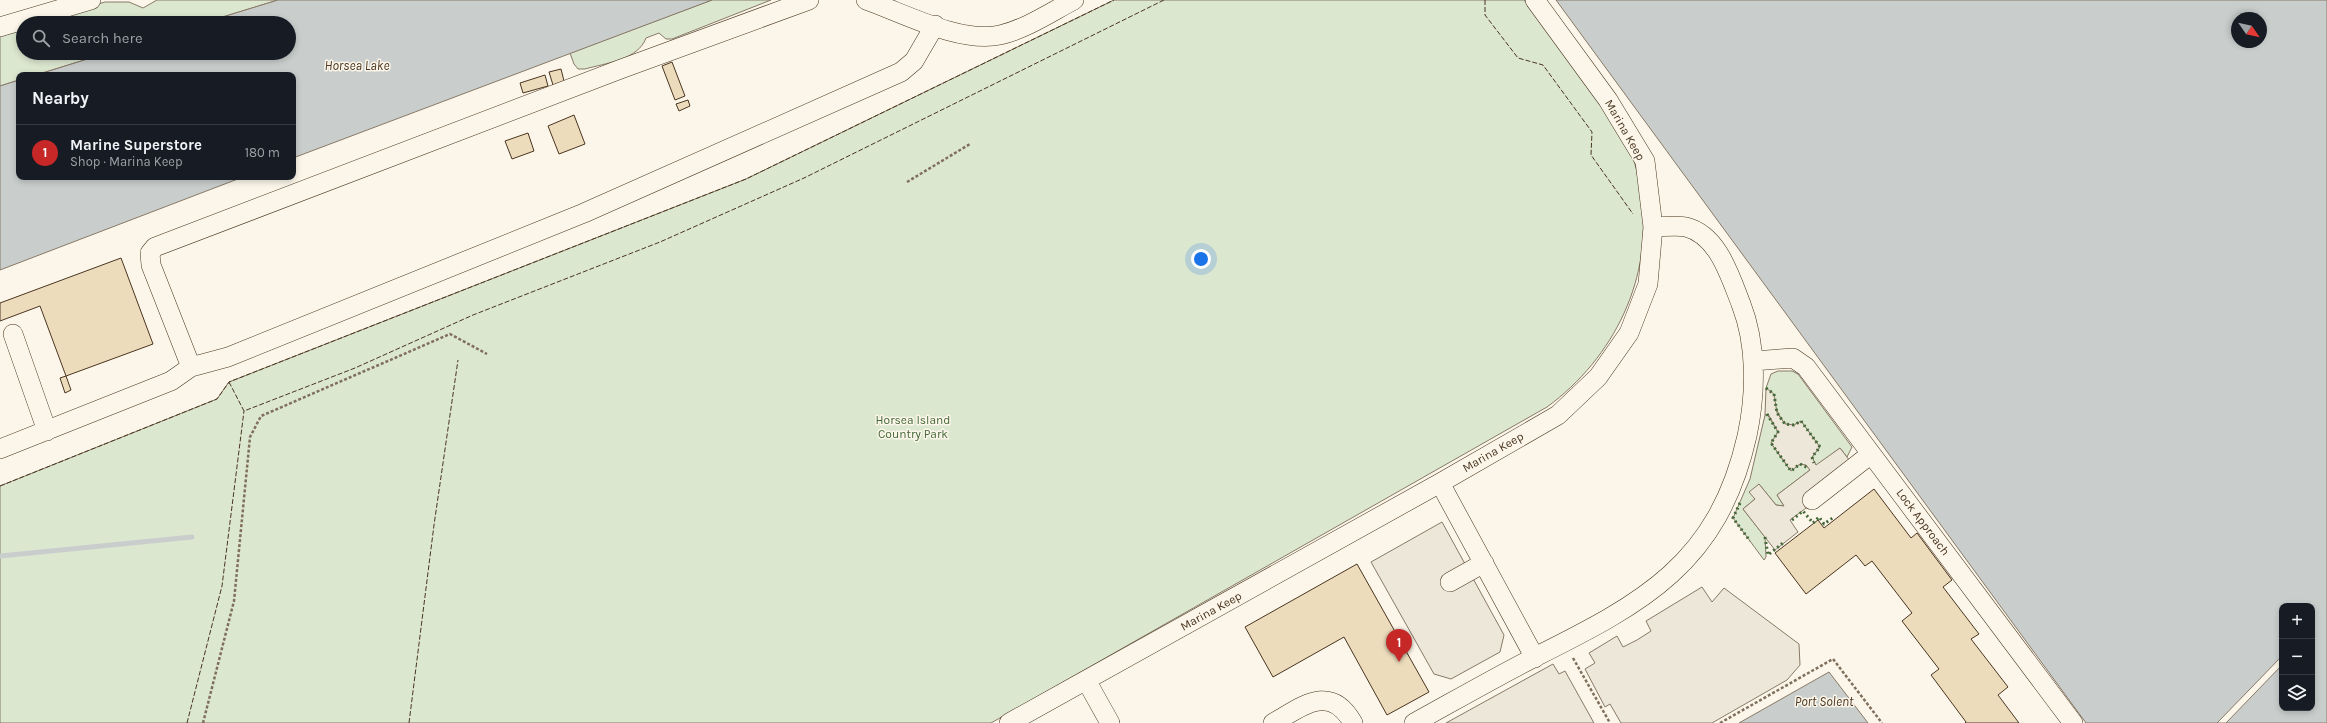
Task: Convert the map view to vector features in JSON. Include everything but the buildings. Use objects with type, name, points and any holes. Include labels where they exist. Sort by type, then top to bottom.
[{"type":"street","points":[[37,16],[91,0]]},
{"type":"street","points":[[191,367],[151,265],[150,254],[155,246],[621,69],[809,0]]},
{"type":"street","points":[[866,0],[966,35],[999,35],[1013,31],[1074,0]]},
{"type":"street","name":"Marina Keep","points":[[1009,723],[1440,483],[1558,415],[1598,377],[1628,333],[1648,284],[1653,227],[1645,161],[1608,100],[1535,0]]},
{"type":"street","points":[[0,27],[16,22]]},
{"type":"street","points":[[0,450],[171,380],[191,367],[228,357],[584,214],[901,72],[914,61],[935,25]]},
{"type":"street","points":[[1414,723],[1566,643],[1635,602],[1660,584],[1683,564],[1703,540],[1725,502],[1744,448],[1753,398],[1753,361],[1744,311],[1725,263],[1703,234],[1685,227],[1653,227]]},
{"type":"street","points":[[13,334],[47,430]]},
{"type":"street","name":"Lock Approach","points":[[1753,361],[1787,357],[1793,358],[1802,363],[2073,723]]},
{"type":"street","points":[[1812,500],[1871,454]]},
{"type":"street","points":[[1440,483],[1535,658]]},
{"type":"street","points":[[1450,582],[1484,563]]},
{"type":"street","points":[[1086,680],[1110,723]]},
{"type":"street","points":[[1273,723],[1308,703],[1320,700],[1339,706],[1353,723]]},
{"type":"path","points":[[908,182],[970,144]]},
{"type":"path","points":[[203,723],[234,601],[250,437],[261,416],[450,334],[487,354]]},
{"type":"path","points":[[1566,643],[1610,723]]},
{"type":"path","points":[[1720,723],[1833,658],[1882,723]]},
{"type":"green space","points":[[157,0],[278,0],[226,16],[58,16],[105,2],[129,2],[143,8]]},
{"type":"green space","points":[[712,0],[771,0],[672,39],[666,39],[659,33],[646,38],[636,51],[620,60],[585,69],[578,69],[574,64],[570,53]]},
{"type":"green space","name":"Horsea Island Country Park","points":[[1114,0],[1524,0],[1596,92],[1609,112],[1633,158],[1641,194],[1643,225],[1641,255],[1635,285],[1624,313],[1610,340],[1592,365],[1571,387],[1547,407],[991,723],[0,723],[0,486],[217,399],[229,382],[746,179]]},
{"type":"green space","points":[[16,28],[16,60],[84,60],[46,72],[16,72],[16,81],[0,86],[0,33]]},
{"type":"green space","points":[[1778,371],[1792,371],[1798,374],[1852,447],[1847,457],[1840,448],[1816,466],[1812,457],[1820,447],[1801,421],[1794,425],[1785,424],[1766,388],[1771,374]]},
{"type":"green space","points":[[1767,414],[1778,432],[1771,443],[1790,470],[1800,464],[1806,465],[1810,470],[1777,495],[1784,506],[1776,505],[1759,484],[1755,499],[1743,509],[1765,537],[1766,557],[1764,560],[1733,518],[1750,479],[1765,415]]},
{"type":"shaded area","points":[[1766,388],[1774,394],[1777,413],[1785,424],[1794,425],[1801,421],[1820,447],[1812,457],[1816,465],[1840,448],[1857,470],[1790,520],[1798,532],[1775,550],[1743,509],[1755,499],[1749,492],[1759,484],[1776,505],[1784,506],[1777,495],[1810,470],[1806,465],[1800,464],[1791,471],[1771,443],[1778,432],[1768,414],[1765,415]]},
{"type":"shaded area","points":[[1442,522],[1504,635],[1500,652],[1451,679],[1434,674],[1371,562]]},
{"type":"shaded area","points":[[1702,587],[1712,602],[1724,588],[1799,644],[1800,665],[1787,680],[1712,723],[1621,723],[1610,704],[1605,707],[1585,669],[1595,663],[1589,653],[1617,636],[1623,647],[1637,640],[1651,631],[1646,621]]},
{"type":"shaded area","points":[[1553,664],[1559,674],[1565,671],[1594,723],[1446,723]]},
{"type":"water","name":"Horsea Lake","points":[[278,0],[712,0],[296,157],[296,72],[46,72],[84,60],[296,60],[296,16],[226,16]]},
{"type":"water","points":[[1556,0],[2327,0],[2327,723],[2086,723]]},
{"type":"water","points":[[16,81],[16,180],[235,180],[0,270],[0,86]]},
{"type":"water","name":"Port Solent","points":[[1829,672],[1868,723],[1739,723]]},
{"type":"pier","points":[[2279,659],[2279,668],[2226,723],[2217,723]]},
{"type":"waterway","points":[[0,556],[192,537]]},
{"type":"hedge","points":[[1766,388],[1774,394],[1777,413],[1785,424],[1794,425],[1801,421],[1820,447],[1812,457],[1814,463]]},
{"type":"hedge","points":[[1767,414],[1778,432],[1771,443],[1791,471],[1800,464],[1808,468]]},
{"type":"hedge","points":[[1740,503],[1733,518],[1750,541]]},
{"type":"hedge","points":[[1792,520],[1803,511],[1813,523],[1819,517],[1824,524],[1834,517]]},
{"type":"hedge","points":[[1765,537],[1768,555],[1783,543]]},
{"type":"fence","points":[[0,486],[217,399],[229,382],[746,179],[1114,0]]},
{"type":"fence","points":[[229,382],[244,411],[355,368],[473,315],[660,242],[804,178],[1164,0]]},
{"type":"fence","points":[[1485,0],[1485,15],[1518,58],[1543,65],[1592,132],[1591,155],[1633,214]]},
{"type":"fence","points":[[409,723],[434,525],[458,360]]},
{"type":"fence","points":[[187,723],[222,586],[244,411]]},
{"type":"place","name":"Marine Superstore","points":[[1399,662]]}]
